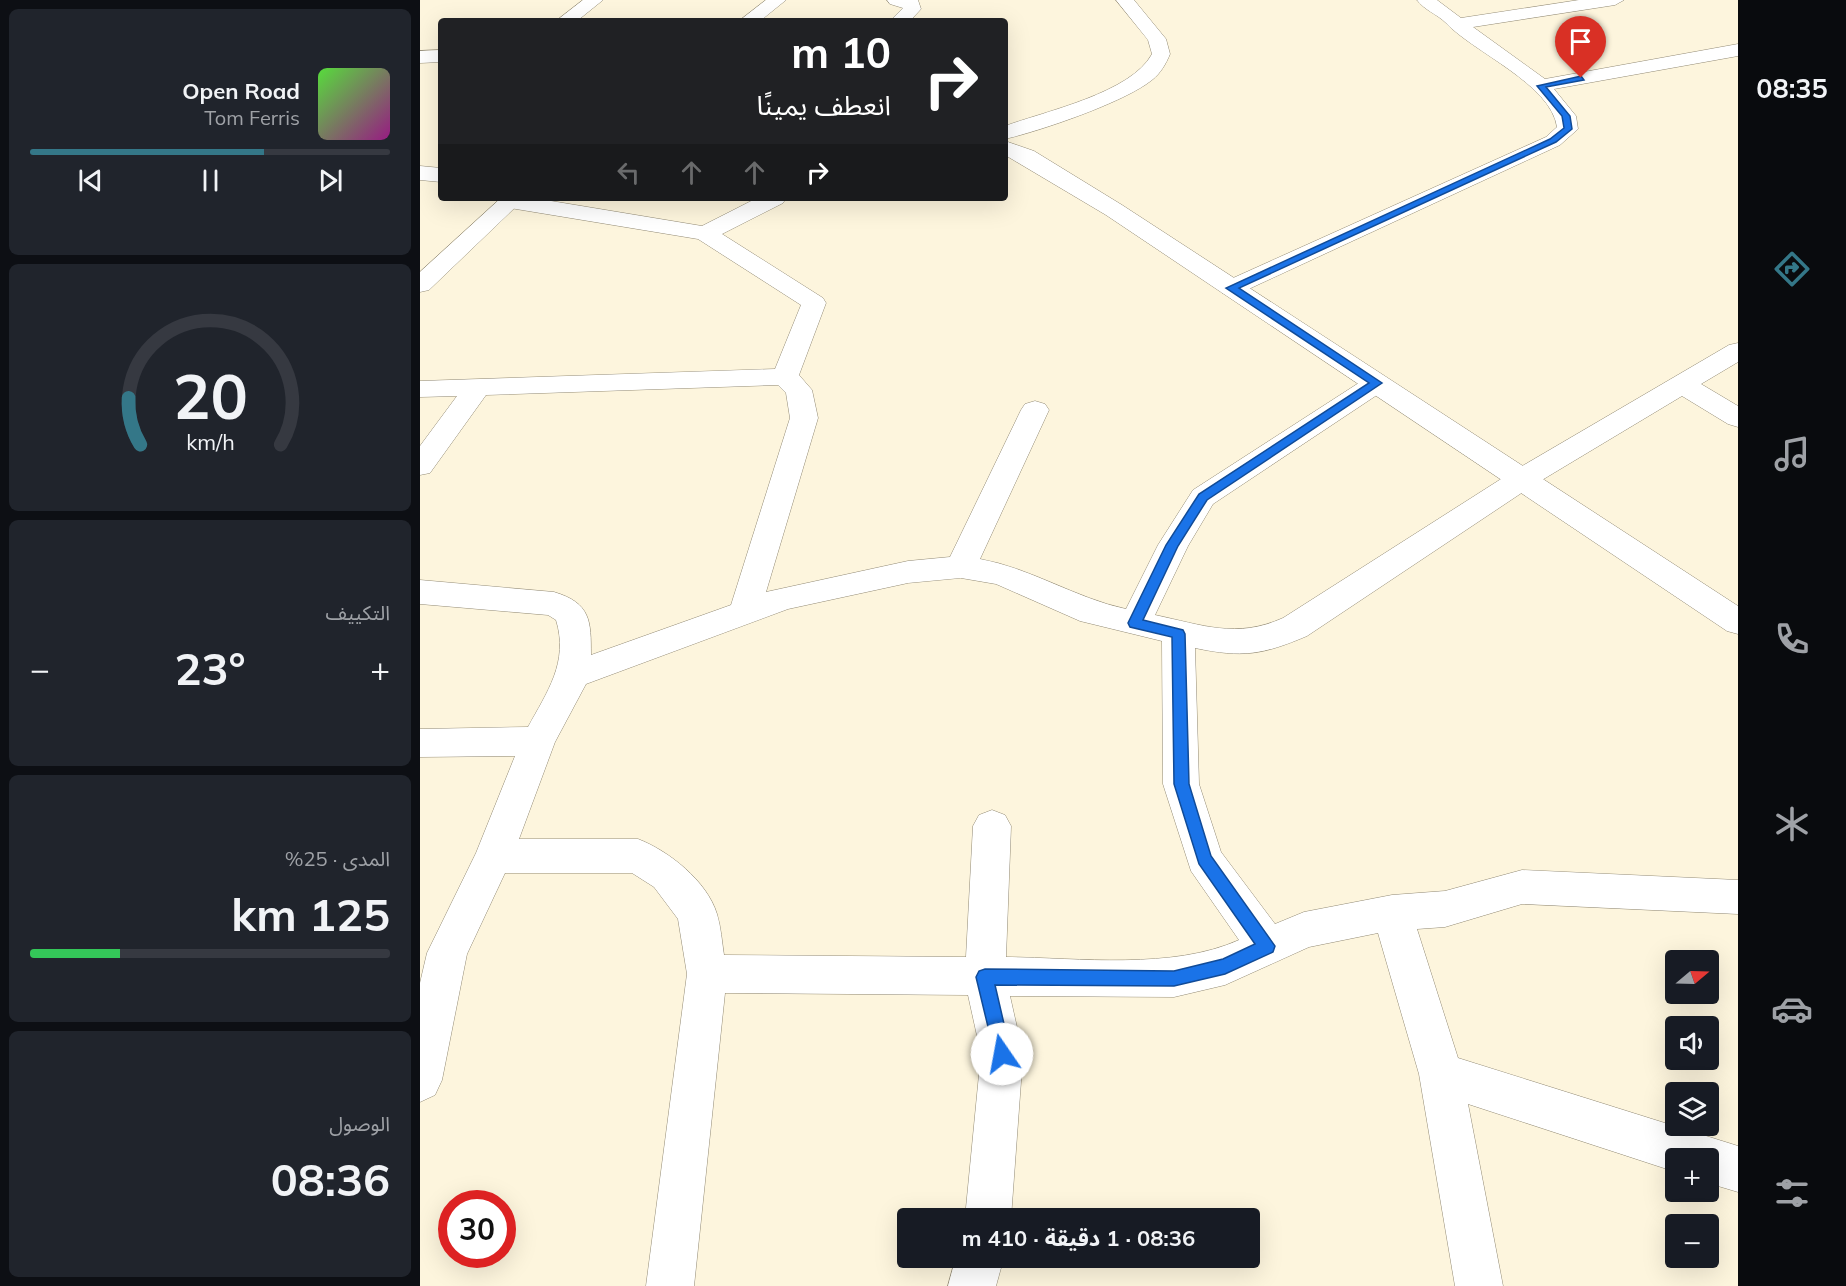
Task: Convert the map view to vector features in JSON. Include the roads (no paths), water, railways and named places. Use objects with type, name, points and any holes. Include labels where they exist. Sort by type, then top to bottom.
[{"type":"street","points":[[569,18],[594,0]]},
{"type":"street","points":[[752,18],[777,0]]},
{"type":"street","points":[[896,0],[912,3],[912,9],[902,18]]},
{"type":"street","points":[[1008,133],[1121,89],[1142,78],[1156,66],[1161,54],[1157,39],[1125,0]]},
{"type":"street","points":[[1231,288],[1553,141],[1568,129],[1566,116],[1541,86],[1455,24],[1426,0]]},
{"type":"street","points":[[1455,24],[1615,0]]},
{"type":"street","points":[[1541,86],[1738,50]]},
{"type":"street","points":[[420,57],[438,56]]},
{"type":"street","points":[[1008,148],[1026,156],[1114,210],[1738,622]]},
{"type":"street","points":[[420,172],[438,175]]},
{"type":"street","points":[[420,285],[511,201]]},
{"type":"street","points":[[518,201],[705,233],[814,303],[785,377]]},
{"type":"street","points":[[705,233],[769,201]]},
{"type":"street","points":[[574,675],[792,596],[908,572],[961,567],[1002,574],[1091,614],[1228,643],[1265,640],[1295,627],[1521,479],[1738,351]]},
{"type":"street","points":[[420,389],[785,377],[799,390],[804,418],[744,613]]},
{"type":"street","points":[[1135,623],[1173,545],[1203,497],[1377,383]]},
{"type":"street","points":[[1682,384],[1738,418]]},
{"type":"street","points":[[420,466],[478,387]]},
{"type":"street","points":[[961,567],[1035,410]]},
{"type":"street","points":[[420,592],[554,604],[570,613],[575,629],[574,675],[538,741],[494,856],[447,953],[420,1080]]},
{"type":"street","points":[[1178,634],[1181,784],[1204,859],[1267,946]]},
{"type":"street","points":[[420,743],[538,741]]},
{"type":"street","points":[[989,1208],[1002,1054],[985,977],[992,826]]},
{"type":"street","points":[[494,856],[638,856],[668,875],[697,913],[707,974],[670,1286]]},
{"type":"street","points":[[707,974],[1174,978],[1225,966],[1304,930],[1392,913],[1445,909],[1522,887],[1738,897]]},
{"type":"street","points":[[1392,913],[1441,1074],[1479,1286]]},
{"type":"street","points":[[1441,1074],[1672,1148]]},
{"type":"street","points":[[1719,1163],[1738,1169]]},
{"type":"street","points":[[972,1286],[977,1268]]}]
